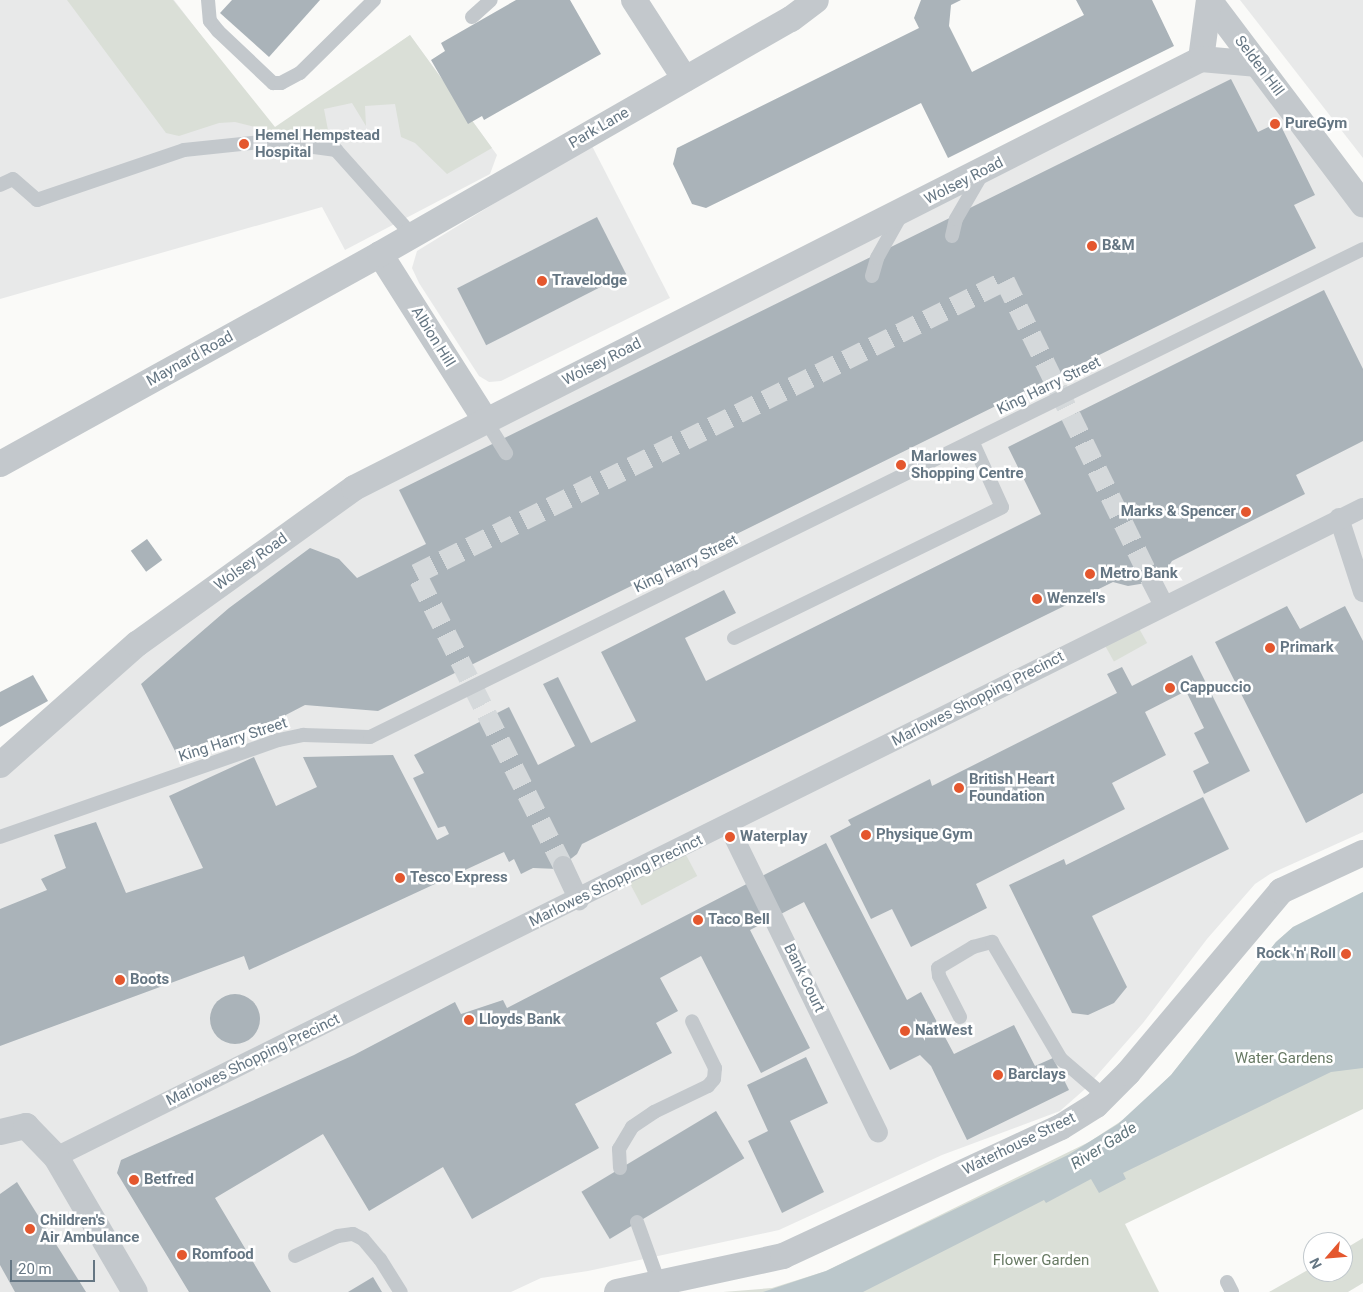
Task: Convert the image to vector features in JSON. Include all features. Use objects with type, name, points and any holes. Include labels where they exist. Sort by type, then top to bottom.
[{"type":"street","points":[[634,0],[685,79]]},
{"type":"street","name":"Park Lane","points":[[380,254],[791,19],[816,0]]},
{"type":"street","name":"Selden Hill","points":[[1201,59],[1209,0]]},
{"type":"street","name":"Selden Hill","points":[[1209,0],[1363,204]]},
{"type":"street","points":[[1201,59],[1258,64]]},
{"type":"street","name":"Wolsey Road","points":[[0,765],[138,644],[354,488],[984,171],[1201,59]]},
{"type":"street","name":"Albion Hill","points":[[380,254],[486,421]]},
{"type":"street","name":"Maynard Road","points":[[0,464],[380,254]]},
{"type":"street","name":"Marlowes Shopping Precinct","points":[[56,1158],[579,900],[1339,518],[1363,508]]},
{"type":"street","points":[[1339,518],[1363,592]]},
{"type":"street","points":[[1152,582],[1164,606]]},
{"type":"street","name":"Bank Court","points":[[728,825],[878,1132]]},
{"type":"street","name":"Waterhouse Street","points":[[617,1292],[783,1256],[1061,1127],[1104,1096],[1128,1073],[1281,891],[1363,853]]},
{"type":"street","points":[[563,866],[579,900]]},
{"type":"street","points":[[0,1132],[26,1126],[56,1158],[135,1292]]},
{"type":"lane","points":[[208,0],[210,21],[218,31],[273,83],[281,84],[300,73],[374,0]]},
{"type":"lane","points":[[472,18],[491,0]]},
{"type":"lane","points":[[0,185],[13,179],[37,200],[184,150],[269,141],[336,150],[412,235]]},
{"type":"lane","points":[[952,236],[956,219],[984,171]]},
{"type":"lane","points":[[872,276],[877,258],[904,210]]},
{"type":"lane","name":"King Harry Street","points":[[0,837],[279,740],[303,735],[370,737],[1363,249]]},
{"type":"lane","points":[[486,421],[506,453]]},
{"type":"lane","points":[[734,638],[1002,507],[972,441]]},
{"type":"lane","points":[[960,1017],[938,976],[938,968],[973,947],[992,942],[1061,1059],[1104,1096]]},
{"type":"lane","points":[[620,1168],[619,1149],[632,1128],[654,1112],[708,1086],[714,1079],[715,1068],[692,1021]]},
{"type":"lane","points":[[637,1222],[659,1283]]},
{"type":"lane","points":[[295,1256],[338,1236],[353,1234],[363,1239],[380,1259],[401,1292]]},
{"type":"shaded area","name":"Hemel Hempstead Hospital","points":[[0,0],[174,0],[275,132],[410,35],[497,155],[490,174],[345,250],[322,207],[0,299]]},
{"type":"shaded area","points":[[1240,0],[1363,0],[1363,158]]},
{"type":"shaded area","points":[[1201,59],[1258,64],[1363,204],[1363,832],[1270,874],[1255,884],[1207,939],[1143,1023],[1085,1089],[1060,1111],[942,1155],[779,1230],[588,1271],[541,1278],[511,1292],[0,1292],[0,765],[354,488]]},
{"type":"shaded area","points":[[591,144],[670,298],[501,381],[489,382],[479,376],[419,283],[412,268],[417,251]]},
{"type":"green space","points":[[67,0],[173,0],[275,127],[410,35],[492,148],[447,174],[415,143],[401,137],[395,104],[365,106],[366,126],[352,103],[324,109],[328,130],[275,132],[235,122],[219,123],[179,136],[166,133]]},
{"type":"green space","points":[[1136,623],[1147,643],[1114,662],[1103,641]]},
{"type":"green space","points":[[685,853],[697,876],[642,906],[629,883]]},
{"type":"green space","name":"Water Gardens","points":[[1363,892],[1363,1109],[1125,1224],[1159,1292],[723,1292],[772,1288],[826,1271],[1089,1142],[1132,1114],[1171,1075],[1276,942],[1293,927]]},
{"type":"green space","points":[[1363,1238],[1363,1283],[1348,1292],[1269,1292],[1303,1273],[1303,1282],[1353,1282],[1353,1244]]},
{"type":"water","name":"Water Gardens","points":[[1363,892],[1363,1068],[1331,1072],[1123,1173],[1126,1179],[1099,1193],[1091,1179],[1046,1203],[1044,1200],[863,1292],[763,1292],[826,1271],[1068,1155],[1118,1124],[1171,1075],[1276,942],[1293,927]]},
{"type":"building","points":[[232,0],[320,0],[269,57],[220,13]]},
{"type":"building","points":[[516,0],[570,0],[601,54],[484,120],[482,116],[468,124],[431,60],[445,51],[441,43]]},
{"type":"building","points":[[921,0],[961,0],[951,5],[949,26],[972,72],[1084,15],[1076,0],[1152,0],[1174,46],[948,158],[921,103],[706,208],[692,204],[673,164],[677,148],[919,28],[914,18]]},
{"type":"building","points":[[1231,79],[1258,132],[1279,122],[1315,195],[1294,205],[1316,248],[378,711],[305,705],[278,719],[176,753],[141,684],[229,608],[310,548],[339,559],[357,578],[426,544],[399,490]]},
{"type":"building","name":"Travelodge","points":[[597,217],[626,274],[486,345],[457,288]]},
{"type":"building","points":[[1324,290],[1363,369],[1363,441],[1296,475],[1305,494],[1172,561],[1163,575],[1152,582],[1128,586],[1113,582],[582,844],[577,854],[558,869],[533,868],[521,874],[514,859],[509,862],[504,852],[249,970],[244,956],[0,1046],[0,909],[47,890],[41,879],[66,868],[54,835],[96,822],[126,893],[203,868],[169,796],[254,757],[276,806],[317,787],[303,757],[393,755],[437,840],[449,834],[445,826],[438,828],[413,778],[424,773],[414,755],[509,707],[538,765],[575,746],[543,684],[558,677],[591,743],[636,721],[601,652],[724,590],[736,613],[685,638],[706,681],[1041,514],[1008,447]]},
{"type":"building","points":[[147,539],[162,560],[146,572],[131,551]]},
{"type":"building","points":[[1287,606],[1300,629],[1345,606],[1363,641],[1363,793],[1306,823],[1215,642]]},
{"type":"building","points":[[1192,655],[1250,771],[1204,794],[1193,771],[1209,763],[1194,733],[1204,728],[1186,691],[1145,712],[1166,755],[1112,783],[1125,809],[976,884],[987,908],[911,947],[892,909],[871,919],[830,836],[851,825],[848,820],[930,779],[932,786],[1117,693],[1107,674],[1122,667],[1132,686]]},
{"type":"building","points":[[33,675],[48,701],[0,727],[0,692]]},
{"type":"building","points":[[1203,797],[1229,849],[1092,916],[1127,987],[1114,1003],[1088,1015],[1072,1013],[1009,885],[1064,859],[1066,865]]},
{"type":"building","points":[[826,843],[907,1000],[921,992],[954,1054],[1014,1025],[1035,1066],[1053,1058],[1069,1090],[967,1140],[931,1066],[920,1055],[890,1070],[804,902],[750,930],[810,1048],[761,1073],[701,956],[660,978],[678,1011],[656,1023],[672,1053],[575,1104],[599,1148],[472,1219],[443,1167],[369,1211],[323,1134],[215,1198],[271,1292],[189,1292],[117,1173],[121,1160],[354,1055],[455,1002],[461,1014],[503,1000],[507,1008]]},
{"type":"building","points":[[230,994],[240,994],[253,1001],[260,1014],[260,1024],[253,1037],[240,1044],[230,1044],[221,1040],[214,1033],[210,1024],[210,1014],[214,1005],[221,998]]},
{"type":"building","points":[[806,1057],[828,1103],[790,1121],[824,1192],[782,1213],[748,1141],[768,1131],[747,1085]]},
{"type":"building","points":[[716,1111],[744,1158],[610,1239],[581,1192]]},
{"type":"building","points":[[17,1182],[86,1292],[15,1292],[0,1265],[0,1194]]},
{"type":"building","points":[[373,1277],[382,1292],[348,1292]]},
{"type":"tunnel","points":[[563,866],[416,574],[1005,281],[1152,582]]},
{"type":"place","name":"PureGym","points":[[1275,124]]},
{"type":"place","name":"Hemel Hempstead Hospital","points":[[244,144]]},
{"type":"place","name":"B&M","points":[[1092,246]]},
{"type":"place","name":"Travelodge","points":[[542,281]]},
{"type":"place","name":"Marlowes Shopping Centre","points":[[901,465]]},
{"type":"place","name":"Marks & Spencer","points":[[1246,512]]},
{"type":"place","name":"Metro Bank","points":[[1090,574]]},
{"type":"place","name":"Wenzel's","points":[[1037,599]]},
{"type":"place","name":"Primark","points":[[1270,648]]},
{"type":"place","name":"Cappuccio","points":[[1170,688]]},
{"type":"place","name":"British Heart Foundation","points":[[959,788]]},
{"type":"place","name":"Physique Gym","points":[[866,835]]},
{"type":"place","name":"Waterplay","points":[[730,837]]},
{"type":"place","name":"Tesco Express","points":[[400,878]]},
{"type":"place","name":"Taco Bell","points":[[698,920]]},
{"type":"place","name":"Rock 'n' Roll","points":[[1346,954]]},
{"type":"place","name":"Boots","points":[[120,980]]},
{"type":"place","name":"Lloyds Bank","points":[[469,1020]]},
{"type":"place","name":"NatWest","points":[[905,1031]]},
{"type":"place","name":"Barclays","points":[[998,1075]]},
{"type":"place","name":"Betfred","points":[[134,1180]]},
{"type":"place","name":"Children's Air Ambulance","points":[[30,1229]]},
{"type":"place","name":"Romfood","points":[[182,1255]]},
{"type":"water label","name":"River Gade","points":[[1104,1146]]},
{"type":"park label","name":"Flower Garden","points":[[1041,1261]]}]
